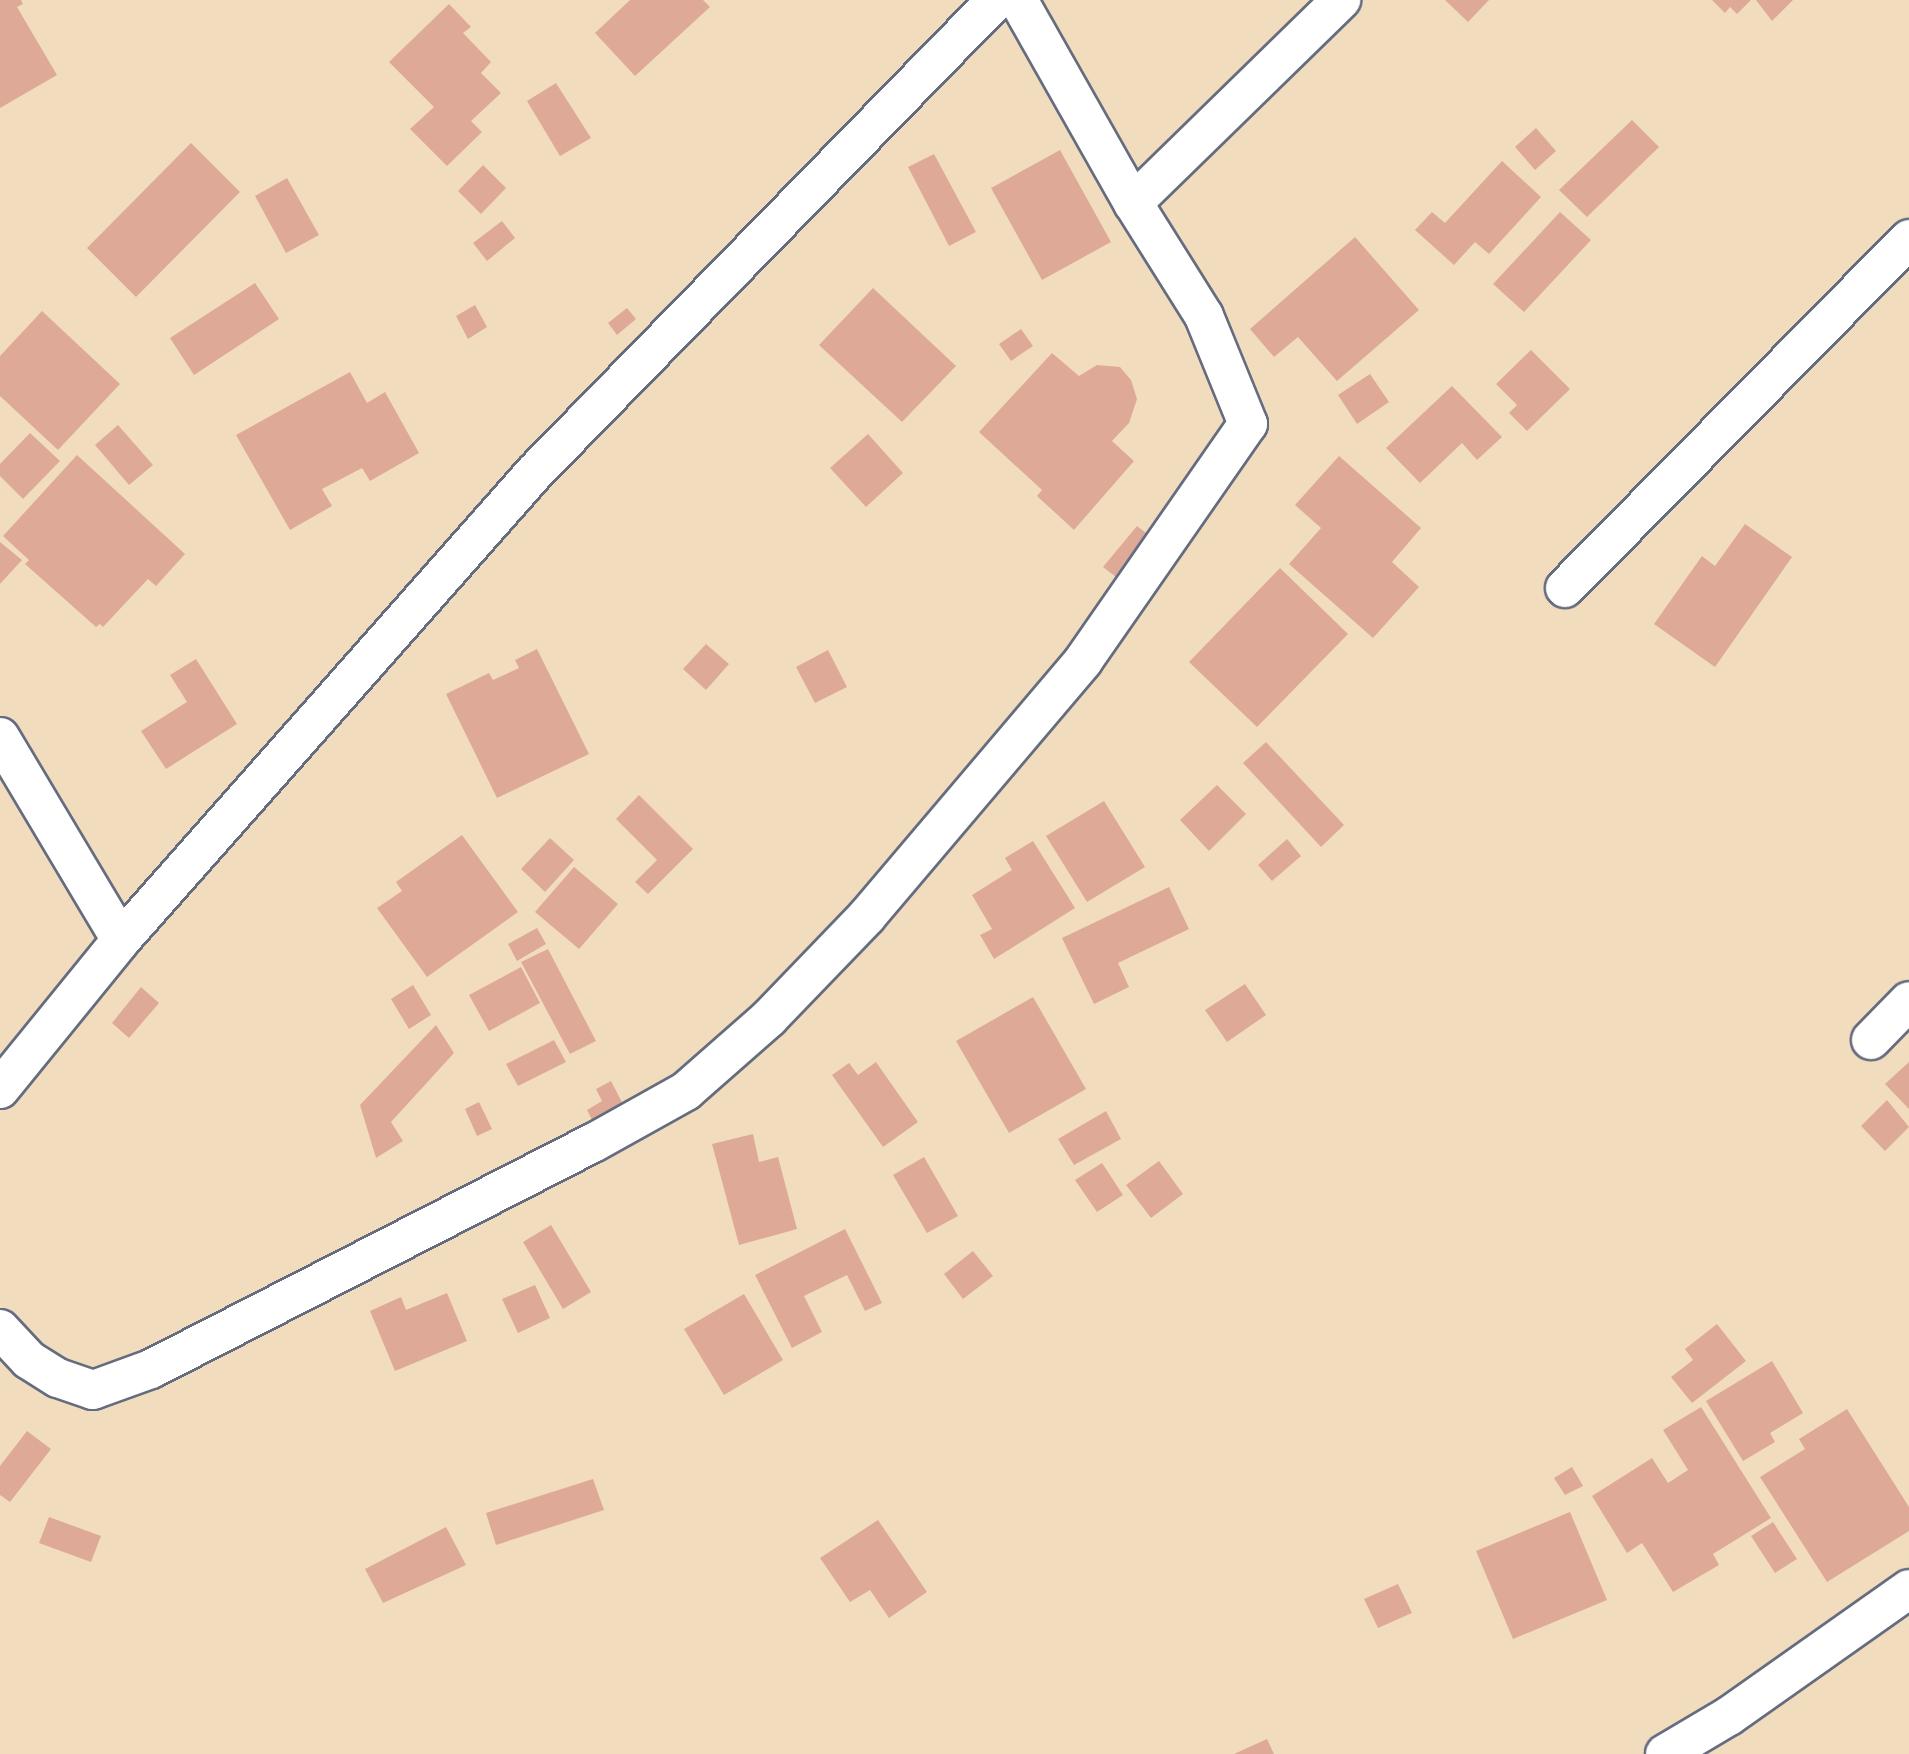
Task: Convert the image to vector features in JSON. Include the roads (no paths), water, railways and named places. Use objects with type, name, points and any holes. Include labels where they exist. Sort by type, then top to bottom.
[{"type":"street","points":[[0,1089],[121,940],[534,473],[996,0]]},
{"type":"street","points":[[0,1329],[29,1360],[58,1378],[93,1390],[151,1369],[593,1143],[686,1091],[769,1018],[867,916],[1083,661],[1248,424],[1204,316],[1133,203],[1018,0]]},
{"type":"street","points":[[1133,203],[1341,0]]},
{"type":"street","points":[[1565,588],[1909,239]]},
{"type":"street","points":[[0,737],[121,940]]},
{"type":"street","points":[[1871,1040],[1909,1001]]},
{"type":"street","points":[[1665,1754],[1729,1716],[1909,1589]]}]
